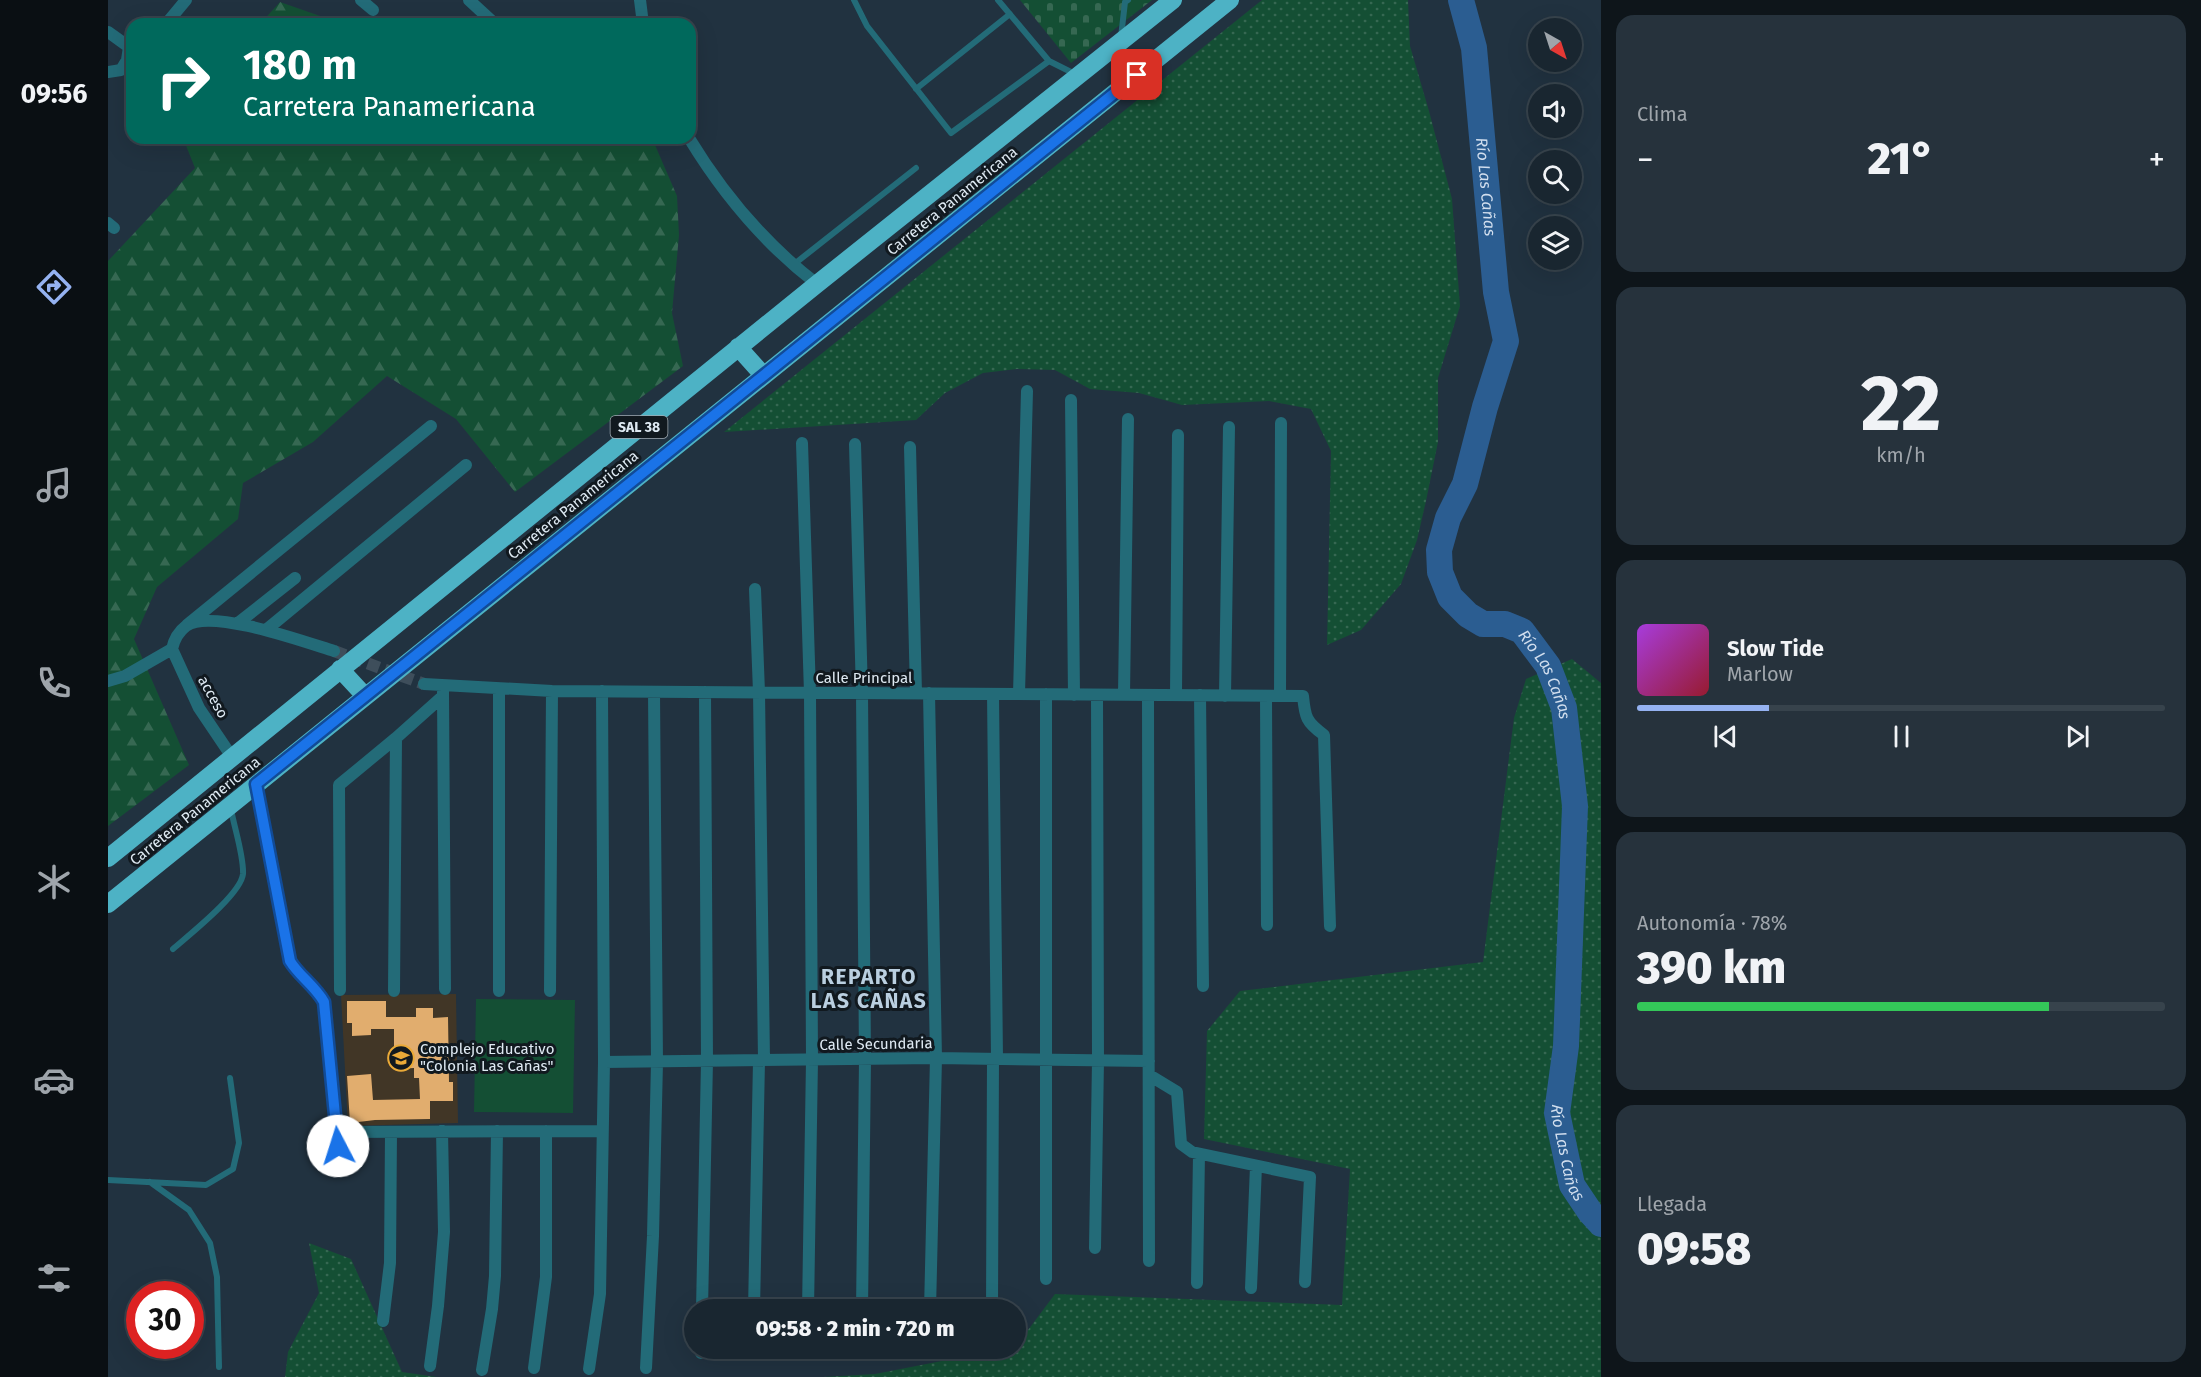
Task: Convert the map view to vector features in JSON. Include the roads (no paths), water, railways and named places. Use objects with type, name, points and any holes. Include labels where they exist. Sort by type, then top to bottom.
[{"type":"highway","name":"Carretera Panamericana","points":[[108,858],[738,347],[1173,0]]},
{"type":"highway","name":"Carretera Panamericana","points":[[108,904],[1230,0]]},
{"type":"highway","points":[[738,347],[763,375]]},
{"type":"highway","points":[[340,669],[365,696]]},
{"type":"street","points":[[171,18],[186,0]]},
{"type":"street","points":[[361,0],[372,10]]},
{"type":"street","points":[[469,0],[488,18]]},
{"type":"street","points":[[640,0],[642,18]]},
{"type":"street","points":[[108,32],[126,44]]},
{"type":"street","points":[[108,72],[121,70],[126,62]]},
{"type":"street","points":[[693,144],[711,173],[765,239],[817,284]]},
{"type":"street","points":[[1019,694],[1027,391]]},
{"type":"street","points":[[1071,400],[1074,695]]},
{"type":"street","points":[[1124,695],[1128,419]]},
{"type":"street","points":[[1280,696],[1281,423]]},
{"type":"street","points":[[108,681],[126,676],[172,649],[175,638],[187,624],[431,426]]},
{"type":"street","points":[[1225,696],[1229,427]]},
{"type":"street","points":[[1176,695],[1178,435]]},
{"type":"street","points":[[802,443],[810,693],[812,1060],[808,1299]]},
{"type":"street","points":[[855,444],[862,693],[865,1060],[862,1299]]},
{"type":"street","points":[[910,447],[936,1058],[930,1299]]},
{"type":"street","points":[[266,630],[466,465]]},
{"type":"street","points":[[238,623],[295,578]]},
{"type":"street","points":[[754,1299],[762,1061],[759,692],[755,589]]},
{"type":"street","points":[[187,624],[238,623],[334,651]]},
{"type":"street","name":"acceso","points":[[172,649],[200,708],[232,756]]},
{"type":"street","name":"Calle Principal","points":[[424,684],[443,691],[500,689],[1304,696],[1305,716],[1313,727],[1324,735],[1330,926]]},
{"type":"street","points":[[499,991],[500,689]]},
{"type":"street","points":[[340,990],[339,785],[396,738],[443,691]]},
{"type":"street","points":[[443,691],[445,989]]},
{"type":"street","points":[[550,991],[552,691]]},
{"type":"street","points":[[589,1368],[600,1294],[603,1062],[602,691]]},
{"type":"street","points":[[646,1368],[653,1236],[657,1062],[654,692]]},
{"type":"street","points":[[702,1299],[707,1061],[705,692]]},
{"type":"street","points":[[992,1299],[995,1059],[993,694]]},
{"type":"street","points":[[1046,694],[1048,1060],[1046,1279]]},
{"type":"street","points":[[1095,1248],[1098,1060],[1097,695]]},
{"type":"street","points":[[1148,695],[1149,1261]]},
{"type":"street","points":[[1200,695],[1203,986]]},
{"type":"street","points":[[1266,696],[1267,926]]},
{"type":"street","points":[[394,991],[396,738]]},
{"type":"street","points":[[256,784],[290,961],[303,978],[313,985],[324,1002],[340,1160]]},
{"type":"street","name":"Calle Secundaria","points":[[603,1062],[936,1058],[1149,1061]]},
{"type":"street","points":[[1149,1076],[1177,1092],[1181,1144],[1192,1152],[1310,1177],[1305,1282]]},
{"type":"street","points":[[430,1366],[444,1232],[442,1131]]},
{"type":"street","points":[[482,1370],[495,1276],[497,1131]]},
{"type":"street","points":[[534,1368],[546,1277],[546,1131]]},
{"type":"street","points":[[337,1132],[602,1131]]},
{"type":"street","points":[[383,1321],[390,1263],[391,1132]]},
{"type":"street","points":[[1197,1283],[1200,1154]]},
{"type":"street","points":[[1251,1287],[1256,1166]]},
{"type":"lane","points":[[854,0],[867,26],[951,134],[1049,62]]},
{"type":"lane","points":[[998,0],[1049,62],[1078,76]]},
{"type":"lane","points":[[1120,43],[1126,1]]},
{"type":"lane","points":[[916,89],[1010,14]]},
{"type":"lane","points":[[793,265],[916,168]]},
{"type":"lane","points":[[173,950],[212,915],[236,888],[243,876],[230,805]]},
{"type":"lane","points":[[108,1180],[206,1185],[233,1169],[239,1143],[230,1078]]},
{"type":"lane","points":[[149,1182],[189,1210],[210,1243],[217,1277],[219,1367]]},
{"type":"waterway","name":"Río Las Cañas","points":[[1461,0],[1474,48],[1496,292],[1506,341],[1485,407],[1465,484],[1448,518],[1439,550],[1440,572],[1450,597],[1468,615],[1483,624],[1505,624],[1522,631],[1548,666],[1564,708],[1575,806],[1566,1046],[1557,1113],[1572,1185],[1601,1224]]},
{"type":"tunnel","points":[[334,651],[424,684]]},
{"type":"place","name":"Complejo Educativo \"Colonia Las Cañas\"","points":[[401,1058]]},
{"type":"district","name":"REPARTO LAS CAÑAS","points":[[869,989]]}]
